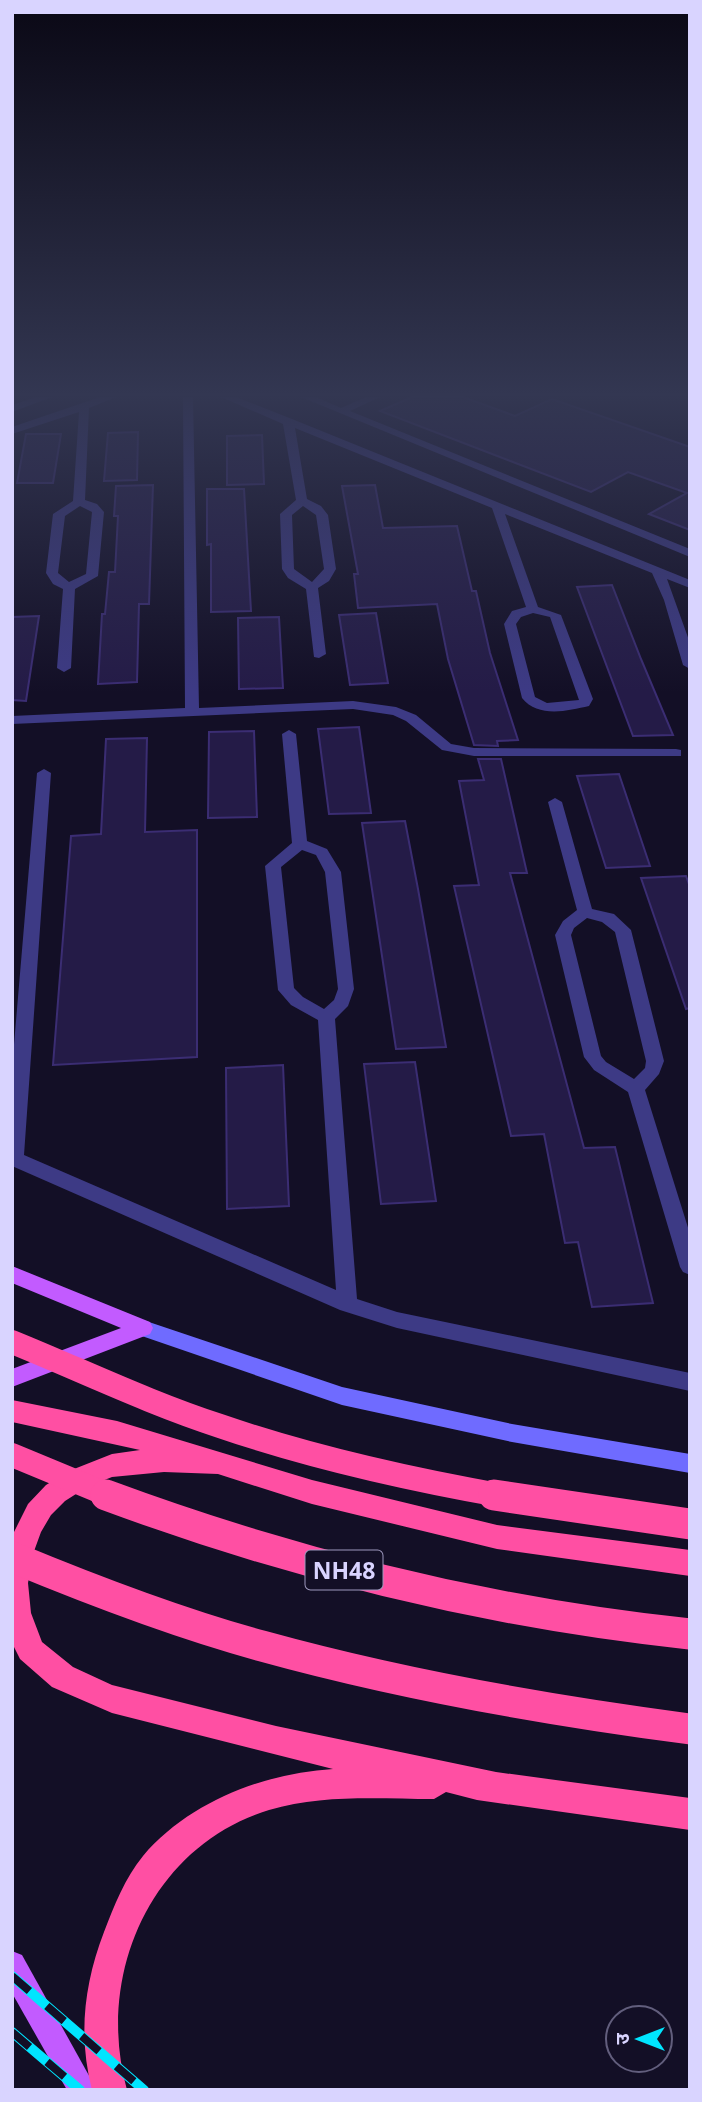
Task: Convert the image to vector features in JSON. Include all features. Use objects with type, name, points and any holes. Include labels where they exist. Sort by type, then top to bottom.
[{"type":"highway","points":[[12,1342],[218,1426],[310,1453],[441,1486],[690,1524]]},
{"type":"highway","points":[[12,1410],[117,1432],[312,1492],[497,1537],[690,1563]]},
{"type":"highway","name":"NH48","points":[[12,1455],[158,1514],[399,1586],[511,1608],[690,1634]]},
{"type":"highway","points":[[218,1463],[159,1459],[125,1461],[97,1469],[66,1485],[43,1505],[24,1537],[13,1574],[15,1613],[30,1650],[55,1673],[86,1689],[176,1717],[299,1748],[490,1785],[690,1814]]},
{"type":"highway","points":[[12,1557],[67,1581],[177,1621],[296,1656],[440,1690],[602,1719],[690,1729]]},
{"type":"highway","points":[[110,2090],[101,2064],[99,2018],[108,1965],[129,1912],[153,1868],[184,1839],[222,1815],[262,1796],[311,1786],[490,1785]]},
{"type":"main road","points":[[12,1274],[143,1328],[342,1396],[512,1433],[690,1464]]},
{"type":"main road","points":[[12,1378],[143,1328]]},
{"type":"main road","points":[[12,1965],[83,2090]]},
{"type":"street","points":[[79,495],[79,502]]},
{"type":"street","points":[[189,495],[192,712]]},
{"type":"street","points":[[301,495],[302,501]]},
{"type":"street","points":[[470,495],[690,584]]},
{"type":"street","points":[[548,495],[690,553]]},
{"type":"street","points":[[302,501],[286,514],[288,569],[292,575],[312,587]]},
{"type":"street","points":[[302,501],[317,508],[323,515],[330,569],[325,578],[312,587]]},
{"type":"street","points":[[79,502],[93,506],[97,512],[93,571],[87,580],[69,587],[57,581],[52,573],[59,514],[79,502]]},
{"type":"street","points":[[497,506],[533,609]]},
{"type":"street","points":[[658,572],[670,600],[690,665]]},
{"type":"street","points":[[64,668],[69,587]]},
{"type":"street","points":[[312,587],[318,654]]},
{"type":"street","points":[[533,609],[555,615],[586,699],[584,703],[542,707],[529,698],[510,624],[516,614],[533,609]]},
{"type":"street","points":[[12,720],[353,705],[396,711],[411,718],[447,747],[466,751],[676,753]]},
{"type":"street","points":[[289,734],[300,844]]},
{"type":"street","points":[[44,773],[13,1159],[347,1304],[397,1320],[690,1382]]},
{"type":"street","points":[[555,802],[585,912]]},
{"type":"street","points":[[300,844],[273,866],[284,984],[297,1001],[326,1017]]},
{"type":"street","points":[[300,844],[322,852],[333,872],[346,989],[342,1002],[326,1017]]},
{"type":"street","points":[[636,1089],[653,1070],[655,1061],[624,930],[608,918],[585,912],[570,922],[564,936],[593,1057],[600,1066],[636,1089],[690,1267]]},
{"type":"street","points":[[326,1017],[347,1304]]},
{"type":"building","points":[[115,495],[153,495],[149,604],[139,604],[137,682],[98,684],[102,614],[105,614],[109,572],[115,572],[118,516],[114,516]]},
{"type":"building","points":[[207,495],[244,495],[251,611],[211,612],[211,544],[207,545]]},
{"type":"building","points":[[344,495],[377,495],[383,528],[457,526],[472,591],[476,591],[490,653],[518,740],[497,741],[498,746],[474,745],[448,659],[437,604],[358,608],[354,574],[358,574]]},
{"type":"building","points":[[683,495],[690,495],[690,530],[649,514]]},
{"type":"building","points":[[612,585],[673,735],[633,736],[577,587]]},
{"type":"building","points":[[376,613],[388,683],[350,685],[339,615]]},
{"type":"building","points":[[39,616],[26,701],[12,700],[12,617]]},
{"type":"building","points":[[279,617],[283,688],[239,689],[238,618]]},
{"type":"building","points":[[359,727],[371,813],[329,814],[318,729]]},
{"type":"building","points":[[254,731],[257,817],[208,818],[209,732]]},
{"type":"building","points":[[147,738],[145,832],[197,830],[197,1057],[53,1065],[71,836],[101,834],[106,739]]},
{"type":"building","points":[[478,759],[501,759],[527,873],[510,873],[584,1148],[615,1147],[653,1303],[592,1307],[578,1242],[565,1243],[544,1134],[511,1136],[454,886],[479,885],[459,781],[484,780]]},
{"type":"building","points":[[619,774],[650,866],[606,868],[577,776]]},
{"type":"building","points":[[405,821],[446,1047],[396,1049],[362,823]]},
{"type":"building","points":[[686,876],[690,887],[690,1008],[686,1009],[641,878]]},
{"type":"building","points":[[415,1062],[436,1201],[381,1204],[364,1064]]},
{"type":"building","points":[[283,1065],[289,1206],[227,1209],[226,1068]]},
{"type":"railway","points":[[12,1976],[144,2090]]},
{"type":"railway","points":[[12,2032],[80,2090]]}]
